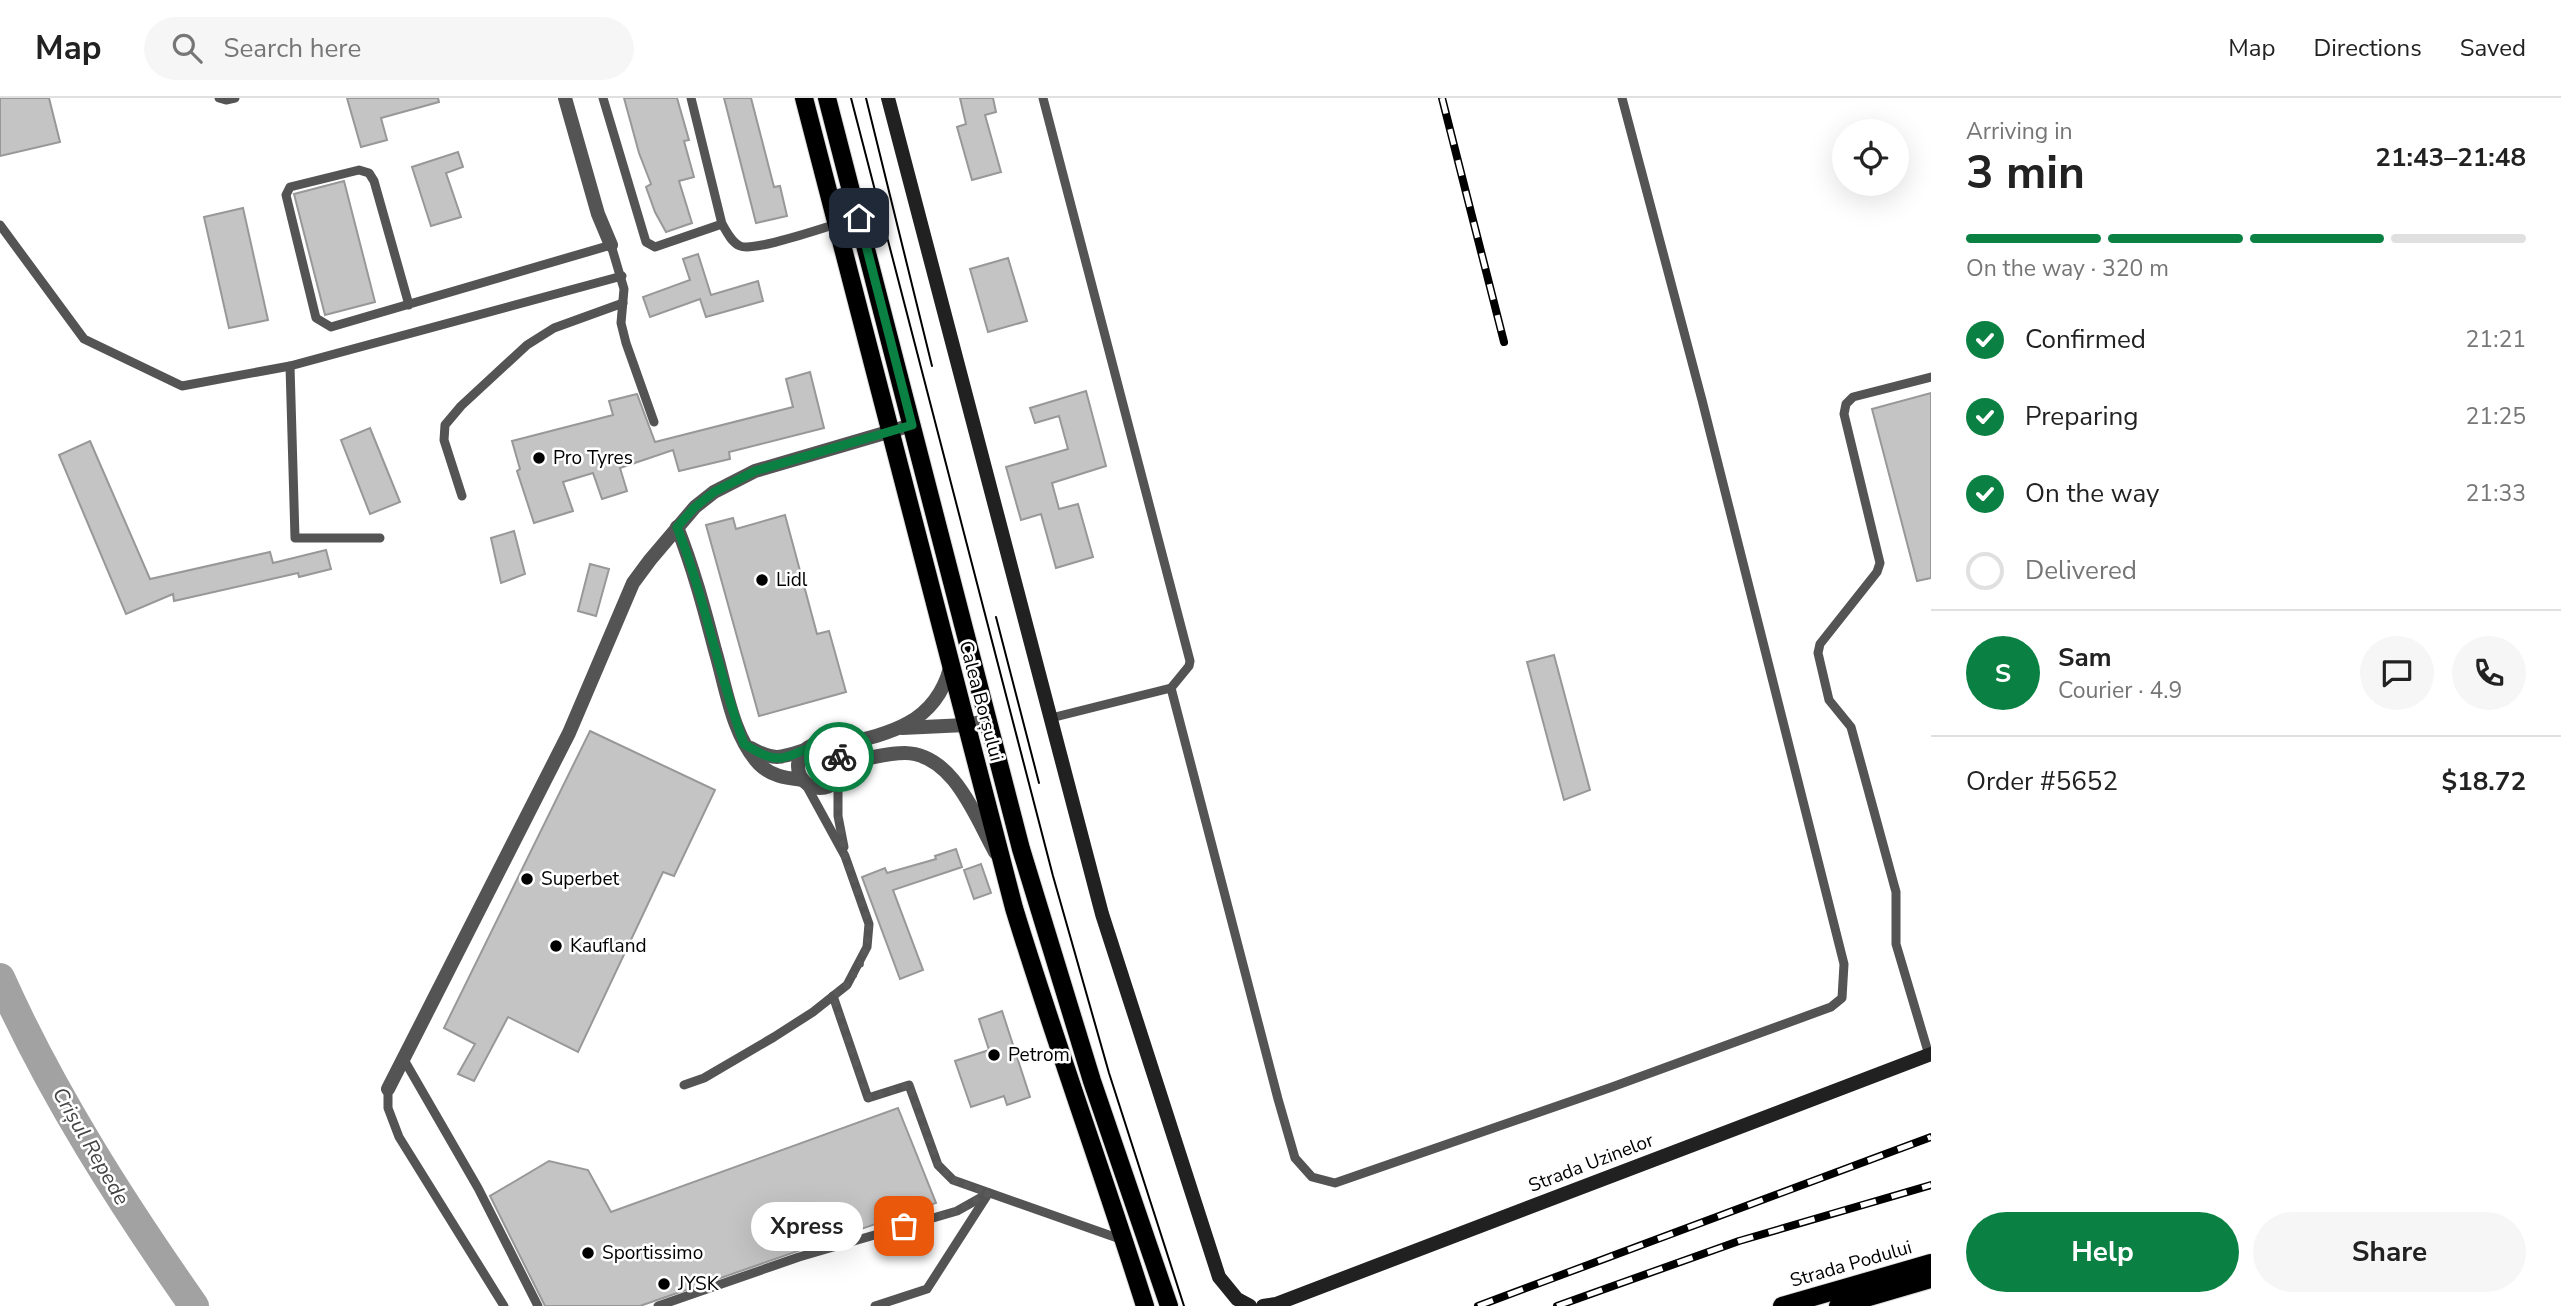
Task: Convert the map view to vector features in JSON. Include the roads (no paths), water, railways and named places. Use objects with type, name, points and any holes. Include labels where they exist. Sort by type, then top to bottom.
[{"type":"main road","name":"Calea Borșului","points":[[804,98],[1003,867],[1045,1009],[1145,1306]]},
{"type":"main road","name":"Calea Borșului","points":[[827,98],[1041,920],[1168,1306]]},
{"type":"main road","name":"Strada Podului","points":[[1782,1306],[1931,1263]]},
{"type":"main road","name":"Strada Podului","points":[[1838,1306],[1931,1279]]},
{"type":"street","points":[[565,98],[598,214],[611,245]]},
{"type":"street","points":[[888,98],[1102,914],[1219,1277],[1237,1299],[1250,1306]]},
{"type":"street","points":[[388,1089],[569,733],[633,583],[677,527],[695,507],[714,492],[755,471],[912,425]]},
{"type":"street","points":[[677,527],[692,566],[744,744],[761,765],[777,776],[804,781],[822,788],[828,787],[840,772],[907,753],[926,757],[953,776],[1003,867]]},
{"type":"street","points":[[902,728],[928,708],[939,695],[950,668]]},
{"type":"street","points":[[830,747],[902,728],[966,726],[988,721]]},
{"type":"street","points":[[744,744],[765,755],[780,758],[817,744],[830,747],[836,751],[840,772]]},
{"type":"street","points":[[804,781],[799,762],[805,750]]},
{"type":"street","name":"Strada Uzinelor","points":[[1263,1306],[1276,1304],[1930,1054]]},
{"type":"lane","points":[[219,98],[235,98]]},
{"type":"lane","points":[[603,98],[646,242],[655,247],[722,224]]},
{"type":"lane","points":[[691,98],[722,224],[741,247],[757,247],[836,224]]},
{"type":"lane","points":[[1043,98],[1190,661],[1171,688],[1051,718]]},
{"type":"lane","points":[[1171,688],[1295,1158],[1312,1177],[1335,1183],[1638,1078],[1831,1007],[1842,998],[1844,964],[1705,413],[1622,98]]},
{"type":"lane","points":[[409,305],[374,181],[369,173],[359,170],[290,187],[286,195],[316,318],[331,327],[409,305],[611,245],[622,276],[621,323],[654,422]]},
{"type":"lane","points":[[0,225],[85,339],[182,386],[290,366],[622,276]]},
{"type":"lane","points":[[462,496],[444,440],[445,425],[461,405],[527,345],[554,328],[623,303]]},
{"type":"lane","points":[[290,366],[295,538],[380,538]]},
{"type":"lane","points":[[1930,1054],[1896,944],[1896,892],[1851,727],[1829,701],[1818,653],[1821,644],[1877,572],[1880,563],[1844,414],[1846,404],[1853,397],[1931,377]]},
{"type":"lane","points":[[840,772],[838,816],[845,856]]},
{"type":"lane","points":[[684,1085],[704,1078],[774,1037],[847,985],[860,965],[867,947],[869,924],[845,856],[804,781]]},
{"type":"lane","points":[[833,996],[868,1098],[909,1085],[938,1165],[953,1180],[1124,1241]]},
{"type":"lane","points":[[403,1058],[478,1188],[538,1306]]},
{"type":"lane","points":[[388,1089],[388,1108],[399,1137],[504,1306]]},
{"type":"lane","points":[[658,1306],[799,1257],[957,1211],[989,1193]]},
{"type":"lane","points":[[874,1306],[927,1289],[989,1193]]},
{"type":"waterway","name":"Crișul Repede","points":[[0,978],[42,1064],[89,1147],[194,1306]]},
{"type":"tram line","points":[[851,98],[1053,876],[1109,1073],[1184,1306]]},
{"type":"tram line","points":[[866,98],[932,366]]},
{"type":"tram line","points":[[996,617],[1039,783]]},
{"type":"railway","points":[[1442,98],[1504,342]]},
{"type":"railway","points":[[1478,1306],[1931,1137]]},
{"type":"railway","points":[[1557,1306],[1739,1241],[1931,1185]]},
{"type":"place","name":"Pro Tyres","points":[[539,458]]},
{"type":"place","name":"Lidl","points":[[762,580]]},
{"type":"place","name":"Superbet","points":[[527,879]]},
{"type":"place","name":"Kaufland","points":[[556,946]]},
{"type":"place","name":"Petrom","points":[[994,1055]]},
{"type":"place","name":"Xpress","points":[[904,1226]]},
{"type":"place","name":"Sportissimo","points":[[588,1253]]},
{"type":"place","name":"JYSK","points":[[664,1284]]}]
